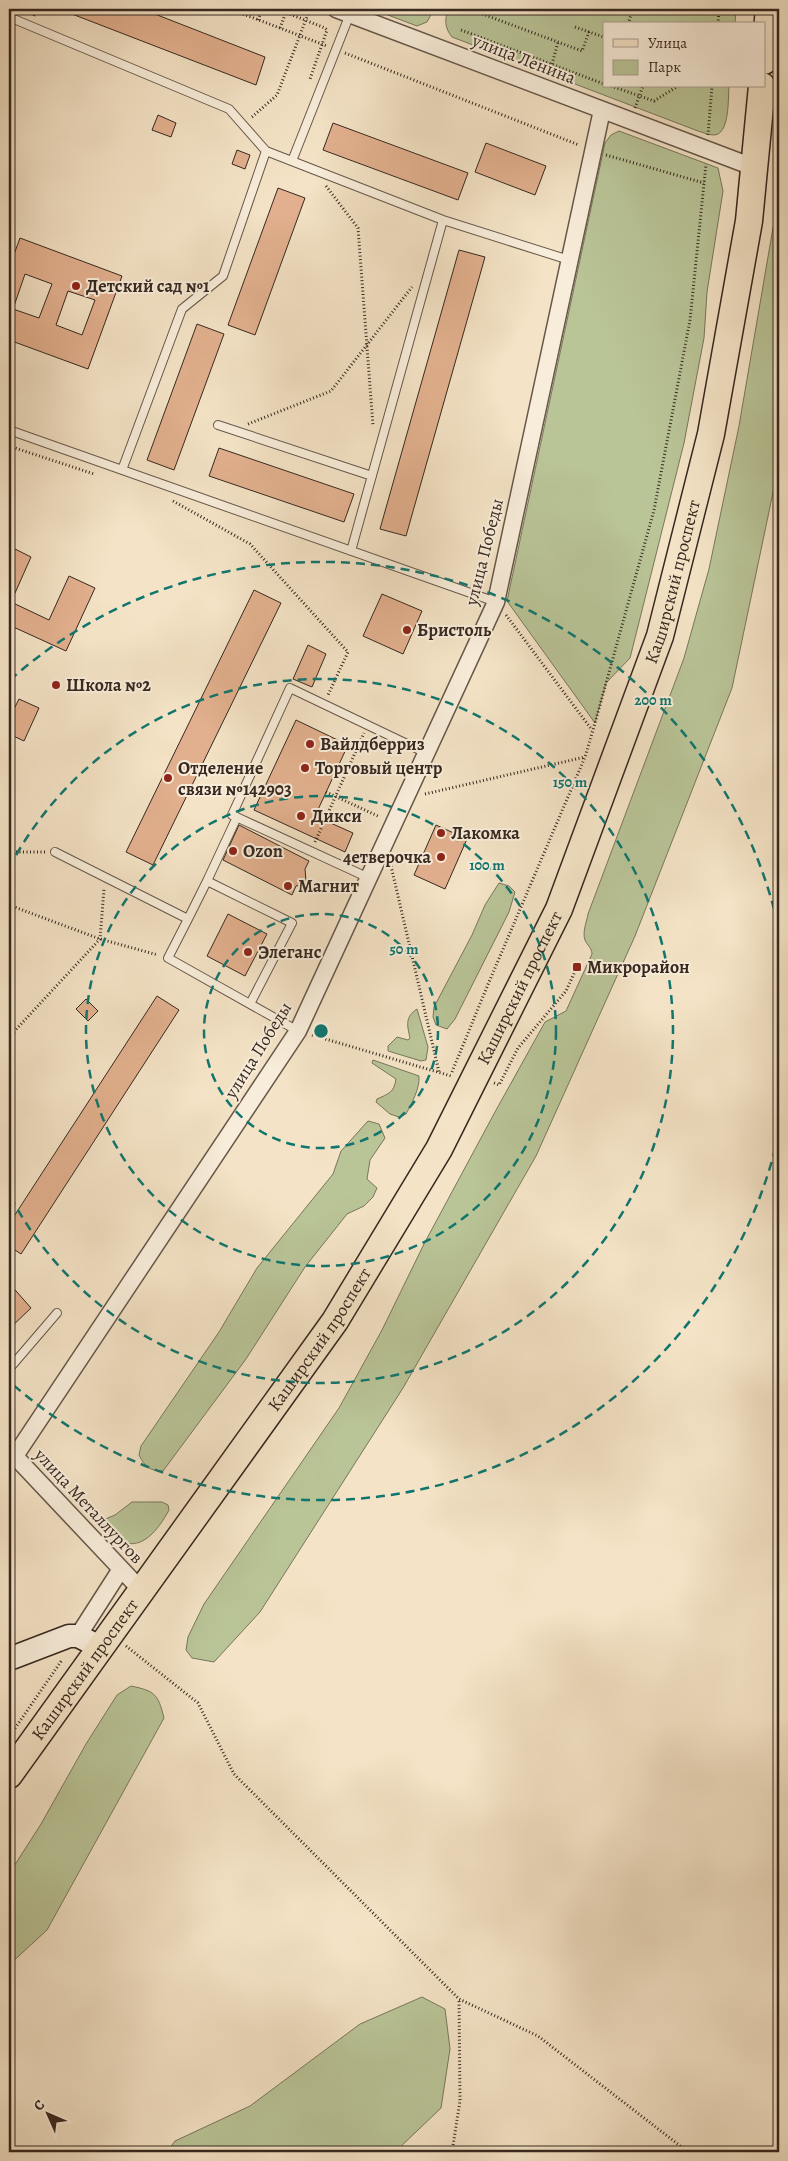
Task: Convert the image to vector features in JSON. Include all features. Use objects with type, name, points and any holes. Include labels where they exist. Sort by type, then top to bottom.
[{"type":"main road","points":[[766,40],[769,9]]},
{"type":"main road","name":"Каширский проспект","points":[[9,1775],[96,1639],[141,1590],[335,1321],[439,1149],[461,1071],[559,909],[660,636],[711,434],[749,221],[762,88]]},
{"type":"street","name":"улица Ленина","points":[[343,11],[754,167]]},
{"type":"street","name":"улица Победы","points":[[12,1453],[298,1031],[496,602],[602,110]]},
{"type":"street","name":"улица Металлургов","points":[[12,1453],[141,1590]]},
{"type":"street","points":[[9,1659],[69,1636],[96,1639],[122,1570]]},
{"type":"lane","points":[[292,162],[336,50],[343,11]]},
{"type":"lane","points":[[9,17],[229,109],[266,151],[443,220],[569,260]]},
{"type":"lane","points":[[122,470],[182,308],[223,276],[266,151]]},
{"type":"lane","points":[[351,551],[443,220]]},
{"type":"lane","points":[[218,425],[372,476]]},
{"type":"lane","points":[[9,430],[496,602]]},
{"type":"lane","points":[[369,878],[232,815],[290,688],[426,753]]},
{"type":"lane","points":[[237,817],[168,958],[298,1031]]},
{"type":"lane","points":[[56,852],[188,919]]},
{"type":"lane","points":[[207,881],[292,923],[250,1004]]},
{"type":"lane","points":[[9,1369],[57,1314]]},
{"type":"path","points":[[34,16],[37,9]]},
{"type":"path","points":[[230,9],[592,151],[704,183]]},
{"type":"path","points":[[245,14],[247,9]]},
{"type":"path","points":[[258,20],[262,9]]},
{"type":"path","points":[[276,9],[327,30],[310,81]]},
{"type":"path","points":[[252,117],[277,95],[310,9]]},
{"type":"path","points":[[470,9],[582,51],[589,32]]},
{"type":"path","points":[[629,22],[633,9]]},
{"type":"path","points":[[718,22],[719,9]]},
{"type":"path","points":[[280,28],[286,12]]},
{"type":"path","points":[[27,14],[43,20]]},
{"type":"path","points":[[574,27],[603,37]]},
{"type":"path","points":[[461,30],[603,84]]},
{"type":"path","points":[[552,64],[558,42]]},
{"type":"path","points":[[616,88],[654,102],[675,88]]},
{"type":"path","points":[[630,120],[641,88]]},
{"type":"path","points":[[447,1085],[461,1071],[585,757],[654,510],[690,320],[712,88]]},
{"type":"path","points":[[246,110],[257,124]]},
{"type":"path","points":[[313,170],[358,228],[376,462]]},
{"type":"path","points":[[233,430],[331,391],[432,260]]},
{"type":"path","points":[[9,446],[101,476]]},
{"type":"path","points":[[166,498],[250,544],[348,652],[324,704]]},
{"type":"path","points":[[496,602],[592,730]]},
{"type":"path","points":[[311,851],[368,725]]},
{"type":"path","points":[[405,798],[585,757]]},
{"type":"path","points":[[326,792],[394,824]]},
{"type":"path","points":[[385,842],[439,1072]]},
{"type":"path","points":[[9,852],[56,852]]},
{"type":"path","points":[[9,1037],[100,939],[104,877]]},
{"type":"path","points":[[9,905],[100,939],[168,958]]},
{"type":"path","points":[[298,1031],[439,1072],[461,1071],[500,1085],[518,1048],[566,991],[577,967]]},
{"type":"path","points":[[9,1737],[96,1639],[198,1704],[234,1774],[459,1999],[538,2036],[688,2152]]},
{"type":"path","points":[[452,2152],[460,2101],[459,1999]]},
{"type":"green space","points":[[372,9],[434,9],[427,22],[417,26]]},
{"type":"green space","points":[[448,9],[736,9],[735,22],[603,22],[603,88],[729,88],[727,115],[723,129],[719,134],[705,133],[452,37],[448,30],[446,17]]},
{"type":"green space","points":[[619,131],[718,168],[723,191],[707,292],[704,338],[684,443],[630,658],[606,683],[595,723],[507,601],[605,143],[611,135]]},
{"type":"green space","points":[[779,193],[779,464],[732,688],[635,936],[536,1156],[403,1388],[260,1612],[214,1662],[192,1658],[186,1650],[188,1637],[204,1604],[339,1408],[382,1330],[425,1242],[545,1022],[566,1011],[592,954],[584,937],[588,914],[684,658],[709,569],[739,426]]},
{"type":"green space","points":[[499,883],[509,886],[515,892],[509,912],[455,1019],[447,1029],[436,1025],[433,1017],[434,1007],[472,935],[485,905]]},
{"type":"green space","points":[[417,1009],[428,1047],[426,1060],[421,1061],[388,1051],[388,1046],[397,1037],[408,1040],[410,1038],[408,1022],[410,1015]]},
{"type":"green space","points":[[373,1060],[419,1076],[417,1090],[406,1114],[399,1117],[390,1114],[376,1102],[377,1099],[392,1090],[396,1079],[372,1063]]},
{"type":"green space","points":[[368,1121],[379,1124],[385,1138],[370,1160],[367,1179],[377,1188],[373,1197],[364,1206],[347,1214],[305,1267],[246,1359],[163,1471],[148,1468],[139,1455],[141,1446],[219,1332],[257,1268],[333,1174],[341,1151]]},
{"type":"green space","points":[[132,1502],[162,1502],[168,1505],[169,1510],[155,1531],[147,1538],[139,1543],[130,1544],[111,1535],[101,1524],[103,1520],[115,1515]]},
{"type":"green space","points":[[131,1686],[154,1695],[160,1704],[164,1718],[47,1930],[9,1965],[9,1874],[41,1824],[86,1744],[117,1695]]},
{"type":"green space","points":[[422,1997],[445,2009],[450,2049],[441,2108],[395,2152],[167,2152],[175,2141],[250,2106],[360,2024]]},
{"type":"building","points":[[59,9],[142,9],[265,57],[256,85]]},
{"type":"building","points":[[158,115],[176,123],[171,137],[152,130]]},
{"type":"building","points":[[333,123],[468,173],[458,200],[323,150]]},
{"type":"building","points":[[486,143],[546,166],[535,195],[475,172]]},
{"type":"building","points":[[237,150],[250,155],[245,169],[232,164]]},
{"type":"building","points":[[278,188],[305,198],[255,335],[228,325]]},
{"type":"building","points":[[20,238],[122,276],[88,369],[9,340],[9,268]],"holes":[[[25,274],[52,284],[39,318],[13,309]],[[68,291],[95,300],[82,335],[56,325]]]},
{"type":"building","points":[[459,250],[485,257],[406,536],[380,529]]},
{"type":"building","points":[[197,324],[224,334],[174,470],[147,460]]},
{"type":"building","points":[[219,448],[354,494],[344,522],[209,476]]},
{"type":"building","points":[[9,546],[31,557],[11,602],[49,620],[69,576],[95,588],[66,651],[9,625]]},
{"type":"building","points":[[254,590],[281,603],[153,865],[126,852]]},
{"type":"building","points":[[382,594],[422,611],[403,654],[363,636]]},
{"type":"building","points":[[308,645],[326,654],[312,687],[293,679]]},
{"type":"building","points":[[19,699],[39,708],[24,741],[9,734],[9,709],[13,711]]},
{"type":"building","name":"Торговый центр","points":[[296,720],[348,745],[315,816],[353,833],[345,852],[254,810]]},
{"type":"building","points":[[239,825],[309,861],[305,869],[306,881],[296,886],[292,895],[223,860]]},
{"type":"building","name":"4етверочка","points":[[436,825],[467,839],[445,889],[414,875]]},
{"type":"building","points":[[228,914],[267,934],[245,976],[207,956]]},
{"type":"building","points":[[157,996],[179,1010],[21,1254],[9,1246],[9,1224]]},
{"type":"building","points":[[86,999],[98,1011],[88,1021],[76,1009]]},
{"type":"building","points":[[9,1283],[31,1308],[9,1329]]},
{"type":"place","name":"Детский сад №1","points":[[76,286]]},
{"type":"place","name":"Бристоль","points":[[407,630]]},
{"type":"place","name":"Школа №2","points":[[56,685]]},
{"type":"place","name":"Вайлдберриз","points":[[310,744]]},
{"type":"place","name":"Торговый центр","points":[[305,768]]},
{"type":"place","name":"Отделение связи №142903","points":[[168,778]]},
{"type":"place","name":"Дикси","points":[[301,816]]},
{"type":"place","name":"Лакомка","points":[[441,833]]},
{"type":"place","name":"Ozon","points":[[233,851]]},
{"type":"place","name":"4етверочка","points":[[441,857]]},
{"type":"place","name":"Магнит","points":[[288,886]]},
{"type":"place","name":"Элеганс","points":[[248,952]]},
{"type":"place","name":"Микрорайон","points":[[577,967]]}]
